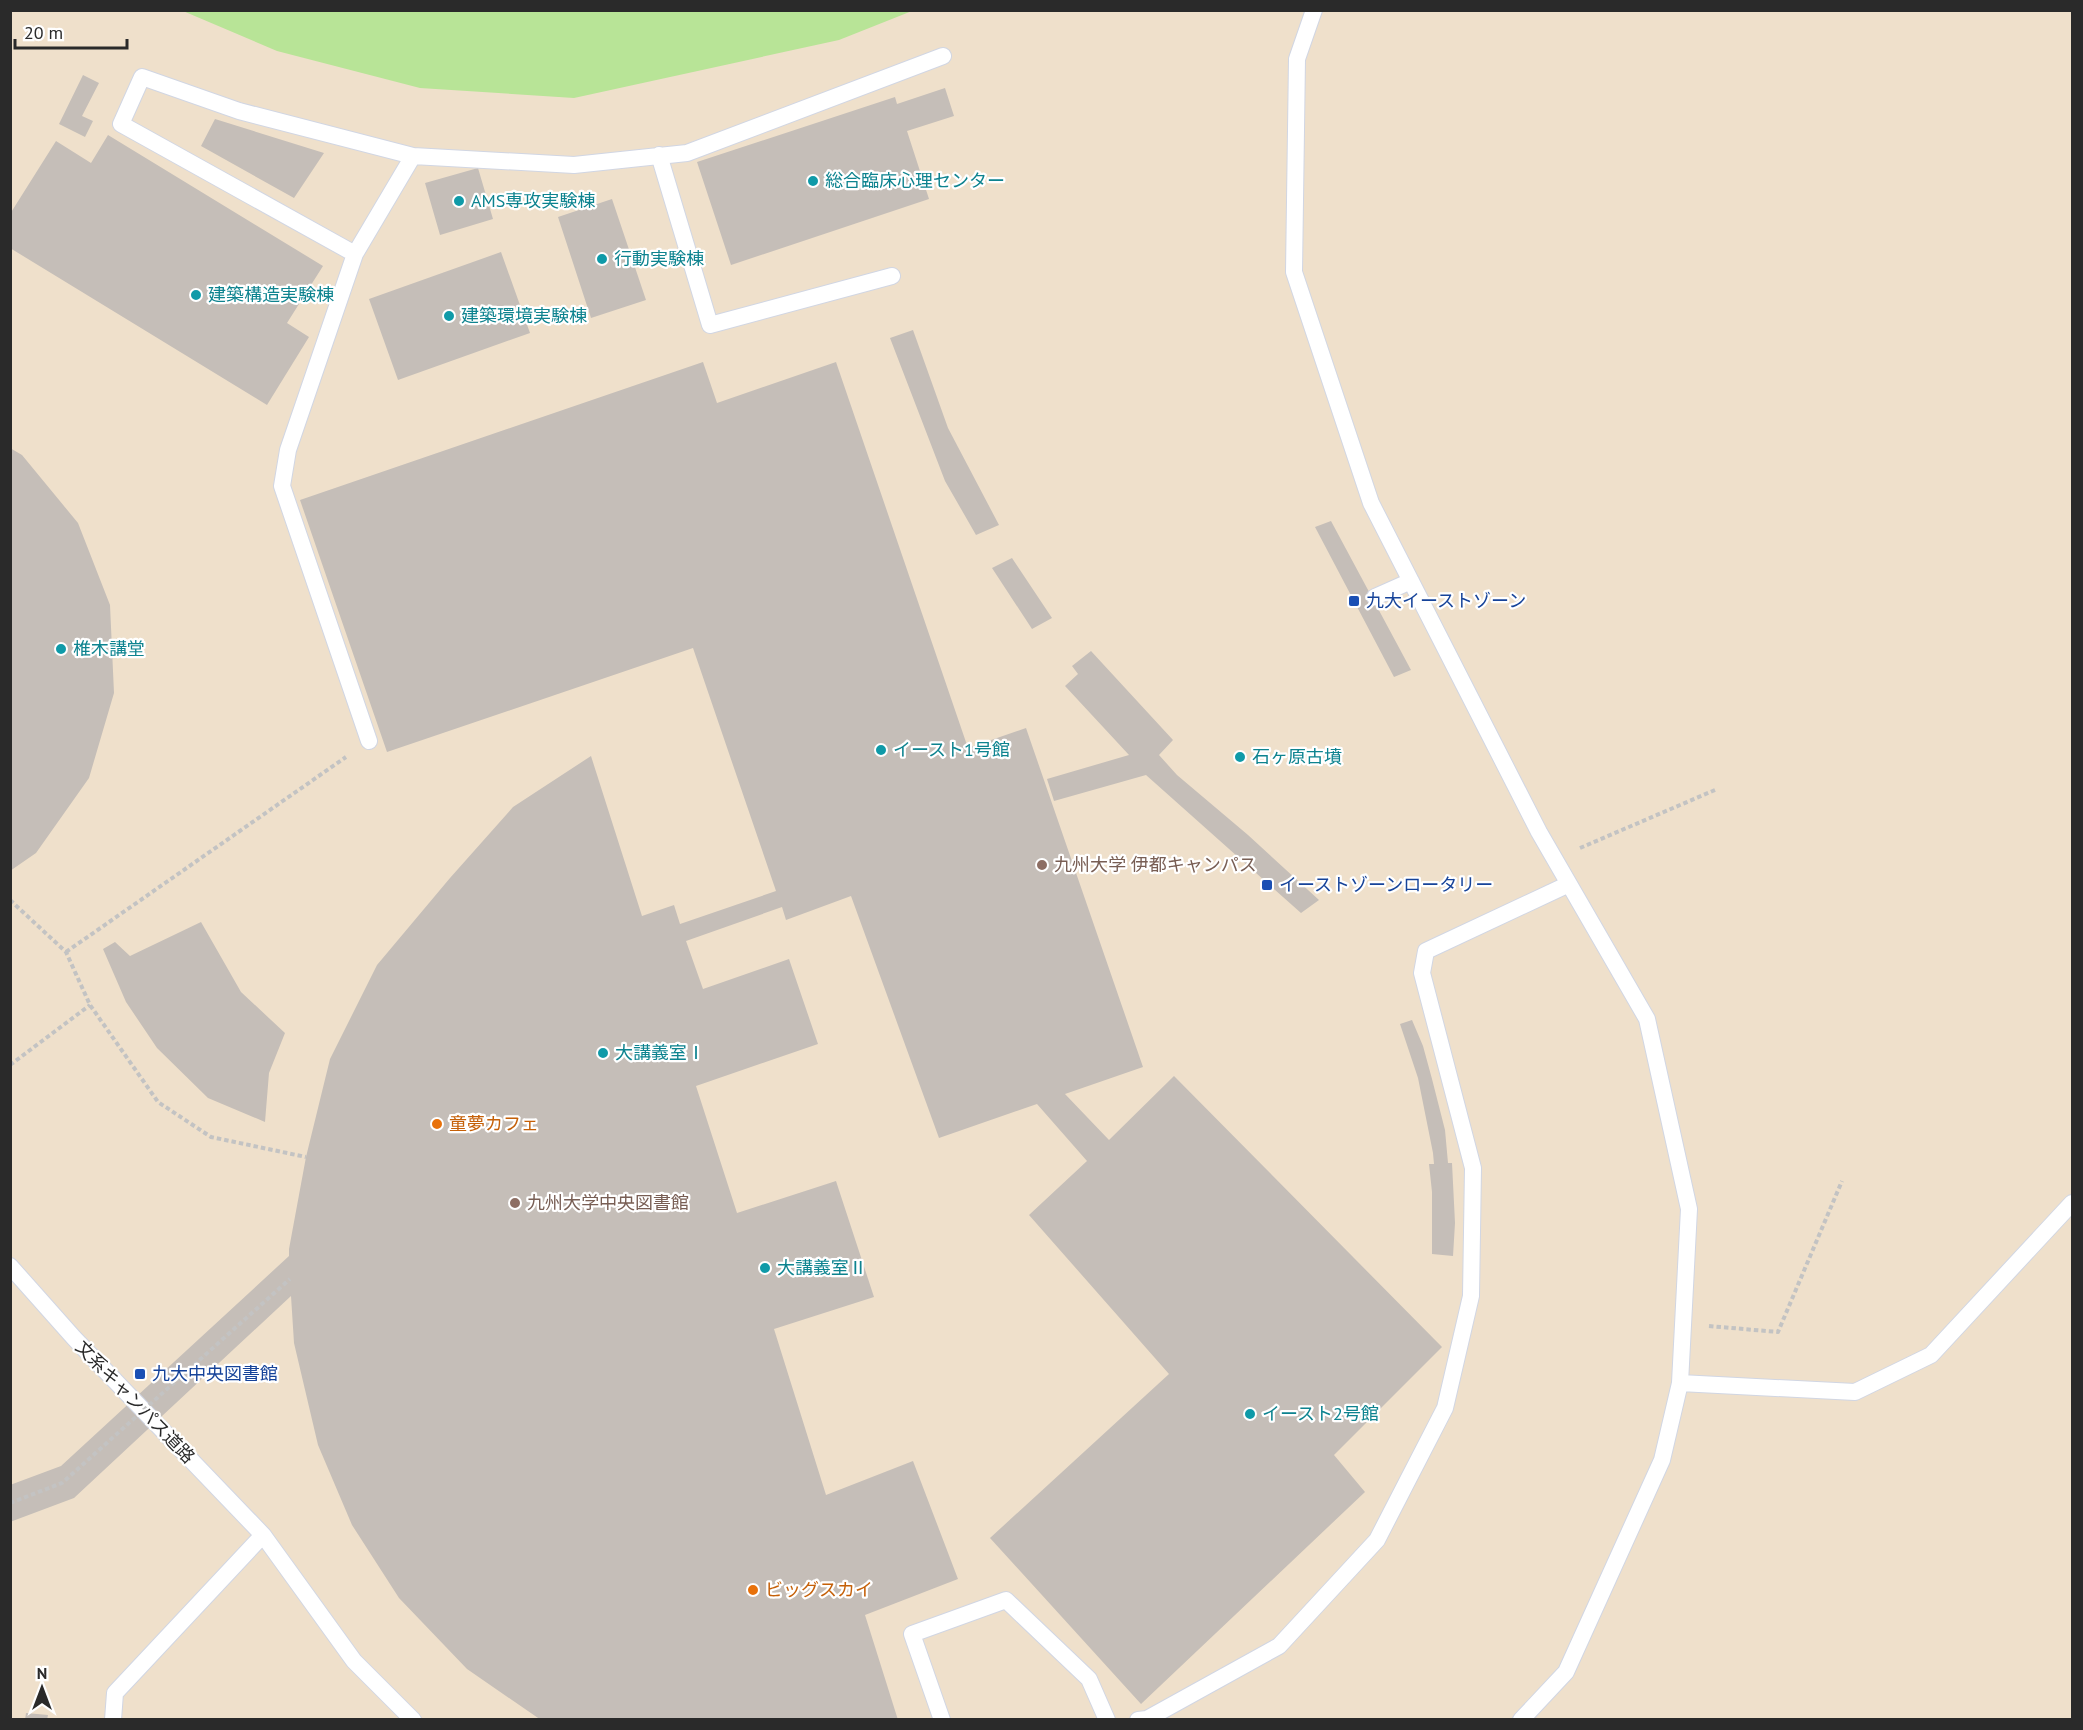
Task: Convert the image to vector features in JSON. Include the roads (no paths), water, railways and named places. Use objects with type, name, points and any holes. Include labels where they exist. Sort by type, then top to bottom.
[{"type":"lane","points":[[1314,10],[1297,59],[1294,272],[1371,502],[1554,859],[1647,1019],[1689,1209],[1680,1383],[1662,1460],[1566,1672],[1521,1719]]},
{"type":"lane","points":[[355,254],[121,124],[142,77],[238,111],[413,156],[574,165],[687,153],[943,56]]},
{"type":"lane","points":[[659,155],[710,325],[892,276]]},
{"type":"lane","points":[[369,741],[282,486],[288,450],[355,254],[413,156]]},
{"type":"lane","points":[[1374,597],[1411,581]]},
{"type":"lane","points":[[1138,1719],[1147,1719],[1279,1646],[1377,1540],[1440,1418],[1445,1408],[1471,1296],[1473,1168],[1422,973],[1426,951],[1569,884]]},
{"type":"lane","points":[[1680,1383],[1855,1392],[1931,1355],[2073,1203]]},
{"type":"lane","name":"文系キャンパス道路","points":[[10,1266],[74,1338],[263,1535],[354,1661],[413,1719]]},
{"type":"lane","points":[[113,1719],[115,1693],[263,1535]]},
{"type":"lane","points":[[942,1719],[912,1634],[1006,1600],[1089,1679],[1107,1719]]},
{"type":"place","name":"総合臨床心理センター","points":[[813,181]]},
{"type":"place","name":"AMS専攻実験棟","points":[[459,201]]},
{"type":"place","name":"行動実験棟","points":[[602,259]]},
{"type":"place","name":"建築構造実験棟","points":[[196,295]]},
{"type":"place","name":"建築環境実験棟","points":[[449,316]]},
{"type":"place","name":"九大イーストゾーン","points":[[1354,601]]},
{"type":"place","name":"椎木講堂","points":[[61,649]]},
{"type":"place","name":"イースト1号館","points":[[881,750]]},
{"type":"place","name":"石ヶ原古墳","points":[[1240,757]]},
{"type":"place","name":"九州大学 伊都キャンパス","points":[[1042,865]]},
{"type":"place","name":"イーストゾーンロータリー","points":[[1267,885]]},
{"type":"place","name":"大講義室Ⅰ","points":[[603,1053]]},
{"type":"place","name":"童夢カフェ","points":[[437,1124]]},
{"type":"place","name":"九州大学中央図書館","points":[[515,1203]]},
{"type":"place","name":"大講義室Ⅱ","points":[[765,1268]]},
{"type":"place","name":"九大中央図書館","points":[[140,1374]]},
{"type":"place","name":"イースト2号館","points":[[1250,1414]]},
{"type":"place","name":"ビッグスカイ","points":[[753,1590]]}]
